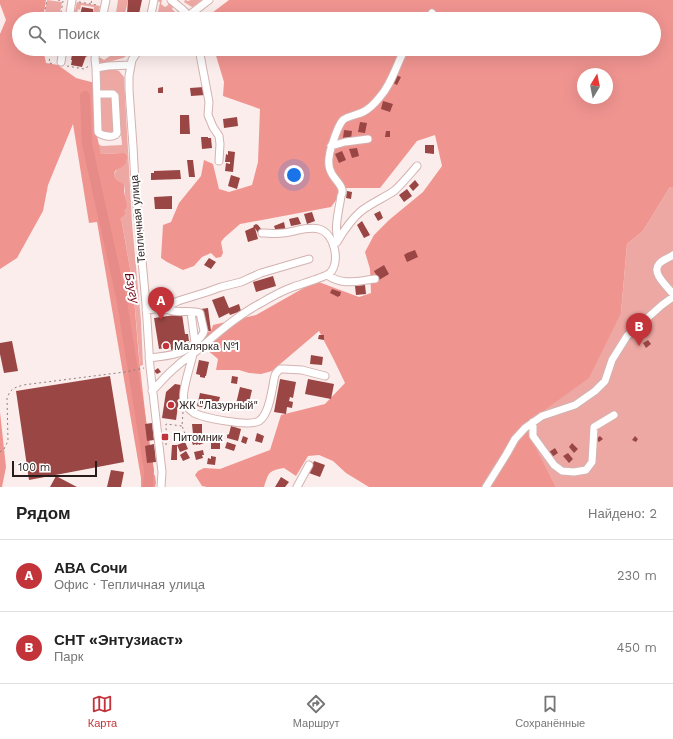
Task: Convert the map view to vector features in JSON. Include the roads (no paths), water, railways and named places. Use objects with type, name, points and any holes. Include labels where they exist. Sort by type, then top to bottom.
[{"type":"street","points":[[151,12],[154,0]]},
{"type":"street","points":[[171,0],[184,12]]},
{"type":"street","points":[[195,12],[209,0]]},
{"type":"street","points":[[71,12],[74,1]]},
{"type":"street","points":[[60,64],[62,56]]},
{"type":"street","points":[[95,56],[94,67],[97,94],[98,132],[101,135],[114,136],[117,133],[115,96],[113,94],[97,94]]},
{"type":"street","name":"Тепличная улица","points":[[135,56],[132,60],[129,76],[129,90],[149,358],[162,472],[161,487]]},
{"type":"street","points":[[200,56],[209,102],[208,115],[219,136],[219,161]]},
{"type":"street","points":[[338,240],[336,229],[341,196],[343,192],[342,188],[330,172],[329,163],[332,146],[340,124],[344,119],[364,112],[380,98],[388,86],[401,56]]},
{"type":"street","points":[[94,67],[131,65]]},
{"type":"street","points":[[332,146],[345,142],[368,139]]},
{"type":"street","points":[[334,250],[338,240],[359,213],[366,207],[395,190],[417,166]]},
{"type":"street","points":[[152,390],[175,367],[193,354],[223,328],[259,303],[291,288],[327,276],[332,270],[336,256],[333,245],[328,234],[320,229],[311,228],[282,234],[262,233]]},
{"type":"street","points":[[486,487],[515,439],[525,428],[542,416],[575,406],[595,392],[605,381],[612,360],[627,336],[673,295],[657,274],[656,269],[659,262],[673,255]]},
{"type":"street","points":[[146,310],[164,308],[178,301],[221,286],[241,282],[261,273],[309,260]]},
{"type":"street","points":[[327,276],[334,280],[344,282],[375,279]]},
{"type":"street","points":[[149,358],[179,353],[195,343],[202,336],[204,331],[200,313],[172,311],[164,308]]},
{"type":"street","points":[[193,354],[183,392],[183,400],[185,404],[194,413],[240,423],[252,423],[260,420],[265,415],[275,375],[280,369],[302,370],[325,376]]},
{"type":"street","points":[[533,422],[533,436],[554,465],[562,471],[574,472],[586,470],[592,462],[594,427],[614,414]]},
{"type":"street","points":[[297,487],[309,465]]},
{"type":"waterway","name":"Бзугу","points":[[85,96],[87,144],[122,302],[149,470],[148,487]]},
{"type":"place","name":"АВА Сочи","points":[[161,320]]},
{"type":"place","name":"Малярка №1","points":[[166,346]]},
{"type":"place","name":"СНТ «Энтузиаст»","points":[[639,346]]},
{"type":"place","name":"ЖК \"Лазурный\"","points":[[171,405]]},
{"type":"place","name":"Питомник","points":[[165,437]]}]
